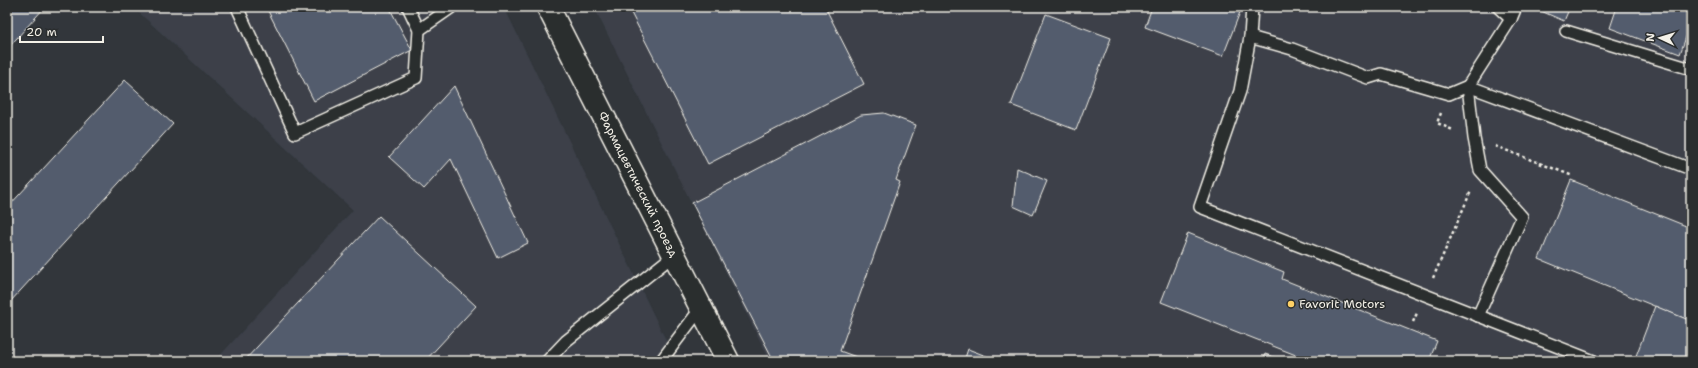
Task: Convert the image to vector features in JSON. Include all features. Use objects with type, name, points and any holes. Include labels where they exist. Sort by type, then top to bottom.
[{"type":"street","name":"Фармацевтический проезд","points":[[548,7],[728,361]]},
{"type":"lane","points":[[238,7],[295,133],[416,78],[419,30],[408,7]]},
{"type":"lane","points":[[419,30],[452,7]]},
{"type":"lane","points":[[1252,7],[1250,37],[1240,91],[1200,207],[1594,361]]},
{"type":"lane","points":[[1498,7],[1511,19]]},
{"type":"lane","points":[[1250,37],[1292,49],[1368,78],[1381,74],[1449,94],[1468,86],[1511,19],[1516,7]]},
{"type":"lane","points":[[1566,31],[1691,69]]},
{"type":"lane","points":[[1468,86],[1691,169]]},
{"type":"lane","points":[[1468,86],[1474,138],[1480,170],[1522,217],[1478,316]]},
{"type":"lane","points":[[547,361],[566,341],[674,255]]},
{"type":"lane","points":[[661,361],[701,308]]},
{"type":"path","points":[[1413,322],[1480,170]]},
{"type":"shaded area","points":[[133,7],[504,7],[676,361],[215,361],[353,210]]},
{"type":"shaded area","points":[[594,7],[1691,7],[1691,361],[770,361]]},
{"type":"building","points":[[7,7],[45,7],[7,49]]},
{"type":"building","points":[[266,7],[389,7],[412,50],[314,101]]},
{"type":"building","points":[[628,7],[825,7],[864,84],[708,164]]},
{"type":"building","points":[[1152,7],[1242,7],[1223,56],[1145,27]]},
{"type":"building","points":[[1543,7],[1570,7],[1564,21],[1541,11]]},
{"type":"building","points":[[1617,7],[1691,7],[1691,23],[1680,54],[1610,28]]},
{"type":"building","points":[[1046,14],[1111,38],[1076,130],[1011,105]]},
{"type":"building","points":[[125,80],[173,124],[10,302],[7,299],[7,208]]},
{"type":"building","points":[[454,86],[528,243],[498,258],[451,159],[424,189],[389,157]]},
{"type":"building","points":[[884,113],[916,125],[896,180],[900,182],[840,351],[867,361],[774,361],[692,203],[861,115]]},
{"type":"building","points":[[1017,168],[1047,181],[1033,215],[1013,206]]},
{"type":"building","points":[[1571,180],[1691,228],[1691,321],[1539,259]]},
{"type":"building","points":[[379,216],[476,306],[425,361],[244,361]]},
{"type":"building","points":[[1188,233],[1284,272],[1282,279],[1437,341],[1429,361],[1311,361],[1161,302]]},
{"type":"building","points":[[1655,306],[1691,321],[1691,361],[1634,361]]},
{"type":"building","points":[[968,349],[999,361],[964,361]]},
{"type":"building","points":[[1265,354],[1285,361],[1263,361]]},
{"type":"place","name":"Favorit Motors","points":[[1291,304]]}]
